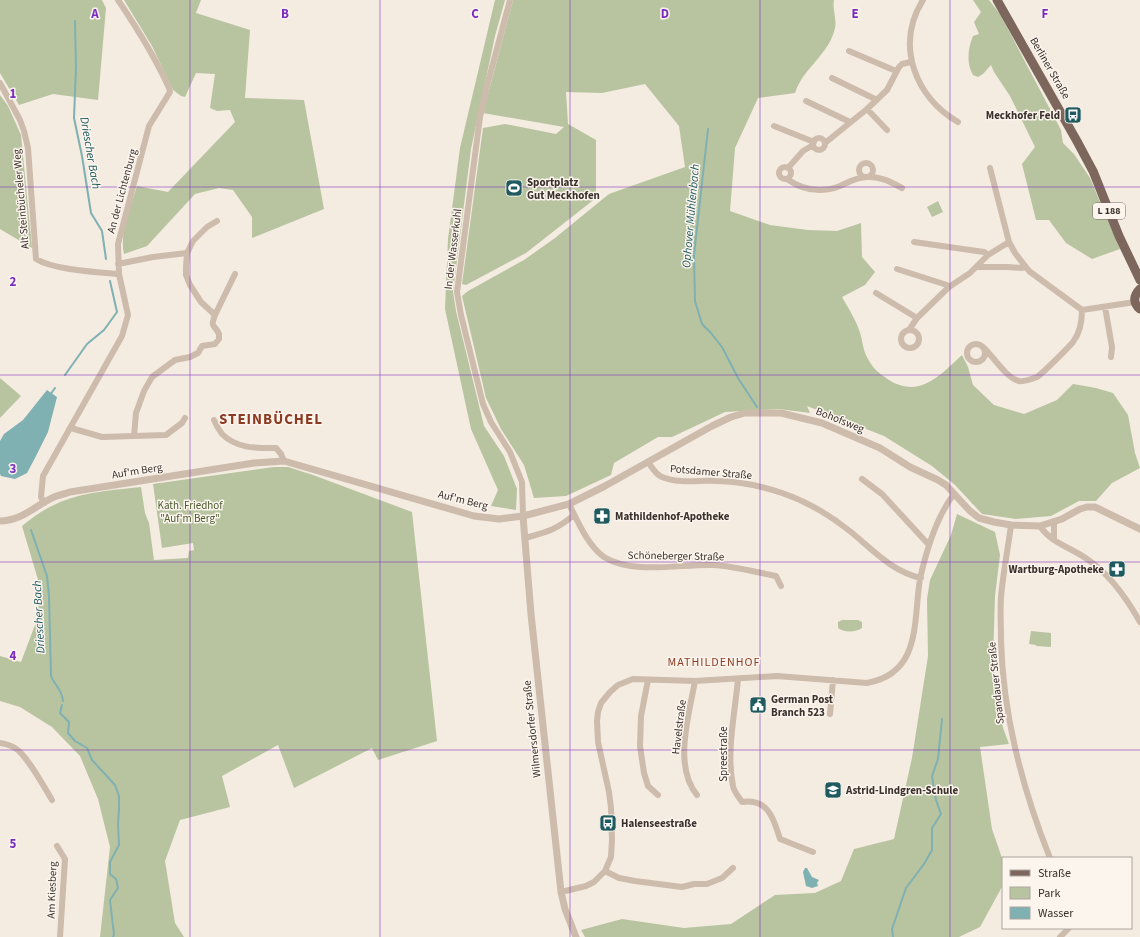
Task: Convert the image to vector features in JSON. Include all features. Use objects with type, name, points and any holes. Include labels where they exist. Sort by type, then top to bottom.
[{"type":"main road","name":"Berliner Straße","points":[[997,0],[1093,172],[1119,236],[1140,280]]},
{"type":"main road","points":[[1137,306],[1135,295],[1140,289]]},
{"type":"street","name":"An der Lichtenburg","points":[[44,503],[41,497],[43,476],[126,327],[128,315],[119,274],[118,244],[150,126],[170,92],[166,81],[146,43],[118,0]]},
{"type":"street","name":"In der Wasserkuhl","points":[[510,0],[480,117],[457,292],[460,315],[483,404],[491,422],[510,452],[522,482],[523,516]]},
{"type":"street","points":[[923,0],[914,17],[910,39],[912,62],[916,76],[927,95],[946,114],[958,122]]},
{"type":"street","points":[[849,51],[896,71]]},
{"type":"street","points":[[902,188],[887,180],[875,177],[866,177],[818,191],[781,178],[779,173],[782,168],[788,168],[803,151],[819,138],[825,143],[867,109],[887,90],[896,71],[902,64],[912,62]]},
{"type":"street","points":[[832,78],[877,100]]},
{"type":"street","name":"Alt Steinbücheler Weg","points":[[0,83],[20,120],[28,148],[36,259],[46,264],[66,268],[119,274]]},
{"type":"street","points":[[806,101],[850,122]]},
{"type":"street","points":[[867,109],[887,130]]},
{"type":"street","points":[[774,126],[814,143]]},
{"type":"street","points":[[787,179],[791,172],[788,168]]},
{"type":"street","points":[[990,168],[1009,242],[1024,267],[1082,310],[1105,307],[1137,306]]},
{"type":"street","points":[[215,315],[201,302],[190,285],[186,275],[187,253],[193,241],[206,227],[217,221]]},
{"type":"street","points":[[914,242],[984,252],[988,255]]},
{"type":"street","points":[[909,330],[917,318],[949,287],[970,273],[988,255],[1009,242]]},
{"type":"street","points":[[118,264],[153,257],[187,253]]},
{"type":"street","points":[[977,267],[1024,267]]},
{"type":"street","points":[[897,270],[947,285],[949,287]]},
{"type":"street","points":[[134,436],[136,413],[144,391],[152,377],[175,360],[190,357],[198,352],[202,346],[215,344],[219,339],[219,334],[213,327],[212,323],[235,274]]},
{"type":"street","points":[[876,293],[917,318]]},
{"type":"street","points":[[1105,307],[1112,347],[1111,358]]},
{"type":"street","points":[[983,347],[1007,374],[1020,381],[1030,380],[1038,376],[1073,342],[1079,331],[1082,310]]},
{"type":"street","name":"Bohofsweg","points":[[523,516],[569,504],[731,416],[745,413],[781,413],[822,423],[880,448],[910,467],[946,485],[970,511],[979,518],[1011,525],[1040,526],[1054,522],[1080,509],[1095,507],[1140,529]]},
{"type":"street","points":[[70,428],[102,437],[166,435],[182,423],[185,418]]},
{"type":"street","name":"Auf'm Berg","points":[[214,420],[223,434],[241,446],[249,448],[276,448],[284,461]]},
{"type":"street","name":"Auf'm Berg","points":[[0,521],[12,520],[20,517],[54,497],[70,492],[254,464],[284,461],[474,516],[499,519],[523,516]]},
{"type":"street","name":"Potsdamer Straße","points":[[648,462],[655,472],[664,478],[688,481],[741,483],[773,490],[788,496],[827,514],[895,569],[920,578]]},
{"type":"street","points":[[862,479],[882,494],[929,545]]},
{"type":"street","points":[[561,892],[586,886],[594,882],[605,871],[611,857],[612,822],[609,792],[596,732],[598,712],[605,696],[618,685],[633,679],[695,681],[777,676],[859,683],[876,681],[891,675],[902,664],[912,642],[920,578],[929,545],[943,511],[954,494]]},
{"type":"street","name":"Schöneberger Straße","points":[[569,504],[596,551],[613,562],[635,566],[692,565],[734,567],[776,576],[781,586]]},
{"type":"street","points":[[525,538],[547,532],[560,526],[574,515]]},
{"type":"street","name":"Wilmersdorfer Straße","points":[[523,516],[532,620],[561,892],[570,924],[576,937]]},
{"type":"street","points":[[1054,522],[1054,539]]},
{"type":"street","name":"Spandauer Straße","points":[[1011,525],[1001,598],[1002,656],[1006,705],[1016,755],[1031,807],[1050,857]]},
{"type":"street","points":[[1040,526],[1044,532],[1087,559],[1103,573],[1131,606],[1140,622]]},
{"type":"street","name":"Spreestraße","points":[[738,679],[731,738],[733,788],[742,802],[750,801],[763,806],[769,812],[774,819],[780,839],[813,852]]},
{"type":"street","points":[[648,680],[641,716],[640,746],[644,773],[648,786],[658,795]]},
{"type":"street","points":[[830,714],[833,680]]},
{"type":"street","name":"Havelstraße","points":[[695,681],[684,751],[687,779],[690,787],[697,795]]},
{"type":"street","points":[[0,743],[8,744],[17,749],[28,762],[52,800]]},
{"type":"street","name":"Am Kiesberg","points":[[57,846],[65,859],[60,937]]},
{"type":"street","points":[[605,871],[619,878],[634,881],[682,886],[707,884],[722,878],[733,868]]},
{"type":"street","points":[[1060,937],[1068,929]]},
{"type":"green space","points":[[0,0],[102,0],[106,8],[98,100],[53,94],[19,105],[0,73]]},
{"type":"green space","points":[[124,0],[201,0],[196,13],[250,30],[245,98],[304,100],[324,209],[252,238],[252,217],[233,190],[219,188],[195,194],[147,246],[124,254],[124,229],[137,186],[168,192],[235,122],[230,110],[217,111],[210,108],[215,74],[196,73],[185,97],[173,90],[152,46]]},
{"type":"green space","points":[[495,0],[505,0],[495,36],[471,149],[453,292],[456,311],[484,426],[504,456],[517,489],[516,510],[491,506],[498,490],[471,429],[445,309],[448,239],[460,148]]},
{"type":"green space","points":[[513,0],[834,0],[835,28],[832,38],[822,54],[804,76],[795,93],[758,98],[735,148],[730,211],[770,225],[808,230],[837,231],[861,223],[862,257],[875,272],[865,285],[842,297],[860,333],[866,355],[872,366],[877,371],[889,380],[900,385],[910,387],[920,386],[937,377],[962,355],[968,367],[973,385],[994,405],[1024,414],[1057,400],[1073,384],[1113,393],[1128,415],[1135,453],[1140,468],[1112,483],[1096,501],[1079,501],[1051,516],[1016,519],[982,514],[955,485],[932,466],[884,436],[807,406],[810,413],[779,409],[725,412],[672,437],[658,437],[614,463],[611,475],[566,496],[534,498],[524,465],[501,429],[486,398],[462,296],[468,291],[524,260],[555,238],[609,194],[685,167],[679,126],[645,84],[602,93],[566,92],[568,124],[596,140],[596,198],[526,253],[466,285],[462,284],[483,128],[505,124],[556,134],[564,127],[483,113]]},
{"type":"green space","points":[[973,0],[989,0],[1000,14],[1061,130],[1063,143],[1074,154],[1090,178],[1120,249],[1092,259],[1066,243],[1049,220],[1036,220],[1022,164],[1035,147],[1010,96],[991,65],[978,77],[973,75],[969,66],[968,56],[971,41],[973,36],[979,34],[974,22],[981,12]]},
{"type":"green space","points":[[0,95],[8,106],[21,135],[32,248],[0,229]]},
{"type":"green space","points":[[938,201],[943,212],[932,217],[927,207]]},
{"type":"green space","points":[[0,378],[21,396],[0,418]]},
{"type":"green space","name":"Kath. Friedhof \"Auf'm Berg\"","points":[[274,467],[288,467],[313,475],[412,512],[437,741],[378,760],[372,748],[294,788],[278,745],[222,776],[230,807],[180,820],[165,861],[175,923],[184,937],[100,937],[110,847],[98,799],[80,756],[52,727],[20,707],[0,701],[0,656],[21,662],[38,617],[39,583],[22,526],[43,511],[66,500],[98,492],[141,487],[145,513],[149,523],[154,560],[188,558],[189,551],[194,550],[193,543],[162,548],[153,484]]},
{"type":"green space","points":[[957,514],[995,532],[1000,555],[995,596],[993,662],[1003,728],[1009,744],[980,747],[992,829],[1002,858],[1002,887],[980,927],[959,937],[585,937],[581,930],[622,919],[684,928],[731,924],[775,895],[815,893],[841,881],[854,849],[894,839],[912,758],[928,656],[927,599],[930,580],[951,535]]},
{"type":"green space","points":[[842,620],[858,620],[862,622],[862,628],[843,631],[838,628],[838,622]]},
{"type":"green space","points":[[1031,631],[1051,633],[1051,647],[1029,644]]},
{"type":"water","points":[[47,390],[57,397],[48,432],[27,473],[15,479],[1,476],[0,441],[4,434],[23,420]]},
{"type":"water","points":[[805,868],[807,868],[812,877],[819,880],[817,883],[818,886],[812,888],[806,886],[803,872]]},
{"type":"waterway","name":"Driescher Bach","points":[[75,21],[76,67],[74,118],[91,213],[102,231],[106,259]]},
{"type":"waterway","name":"Ophover Mühlenbach","points":[[708,129],[694,255],[695,301],[702,324],[722,347],[738,378],[757,407]]},
{"type":"waterway","name":"Driescher Bach","points":[[65,375],[87,344],[104,330],[117,312],[110,281]]},
{"type":"waterway","name":"Driescher Bach","points":[[50,395],[55,388]]},
{"type":"waterway","name":"Driescher Bach","points":[[31,530],[47,576],[51,676],[60,690],[63,701]]},
{"type":"waterway","name":"Driescher Bach","points":[[62,705],[60,713],[69,722],[68,733],[75,741],[87,748],[92,760],[115,785],[119,796],[119,845],[110,862],[110,874],[116,879],[118,888],[110,900],[113,937]]},
{"type":"waterway","name":"Ophover Mühlenbach","points":[[893,937],[892,929],[906,888],[924,864],[932,850],[932,828],[941,814],[936,800],[932,776],[938,759],[942,719]]},
{"type":"place","name":"Meckhofer Feld","points":[[1073,115]]},
{"type":"place","name":"Sportplatz Gut Meckhofen","points":[[514,188]]},
{"type":"place","name":"Mathildenhof-Apotheke","points":[[602,516]]},
{"type":"place","name":"Wartburg-Apotheke","points":[[1117,569]]},
{"type":"place","name":"German Post Branch 523","points":[[758,705]]},
{"type":"place","name":"Astrid-Lindgren-Schule","points":[[833,790]]},
{"type":"place","name":"Halenseestraße","points":[[608,823]]},
{"type":"district","name":"STEINBÜCHEL","points":[[271,419]]},
{"type":"district","name":"MATHILDENHOF","points":[[714,662]]}]
